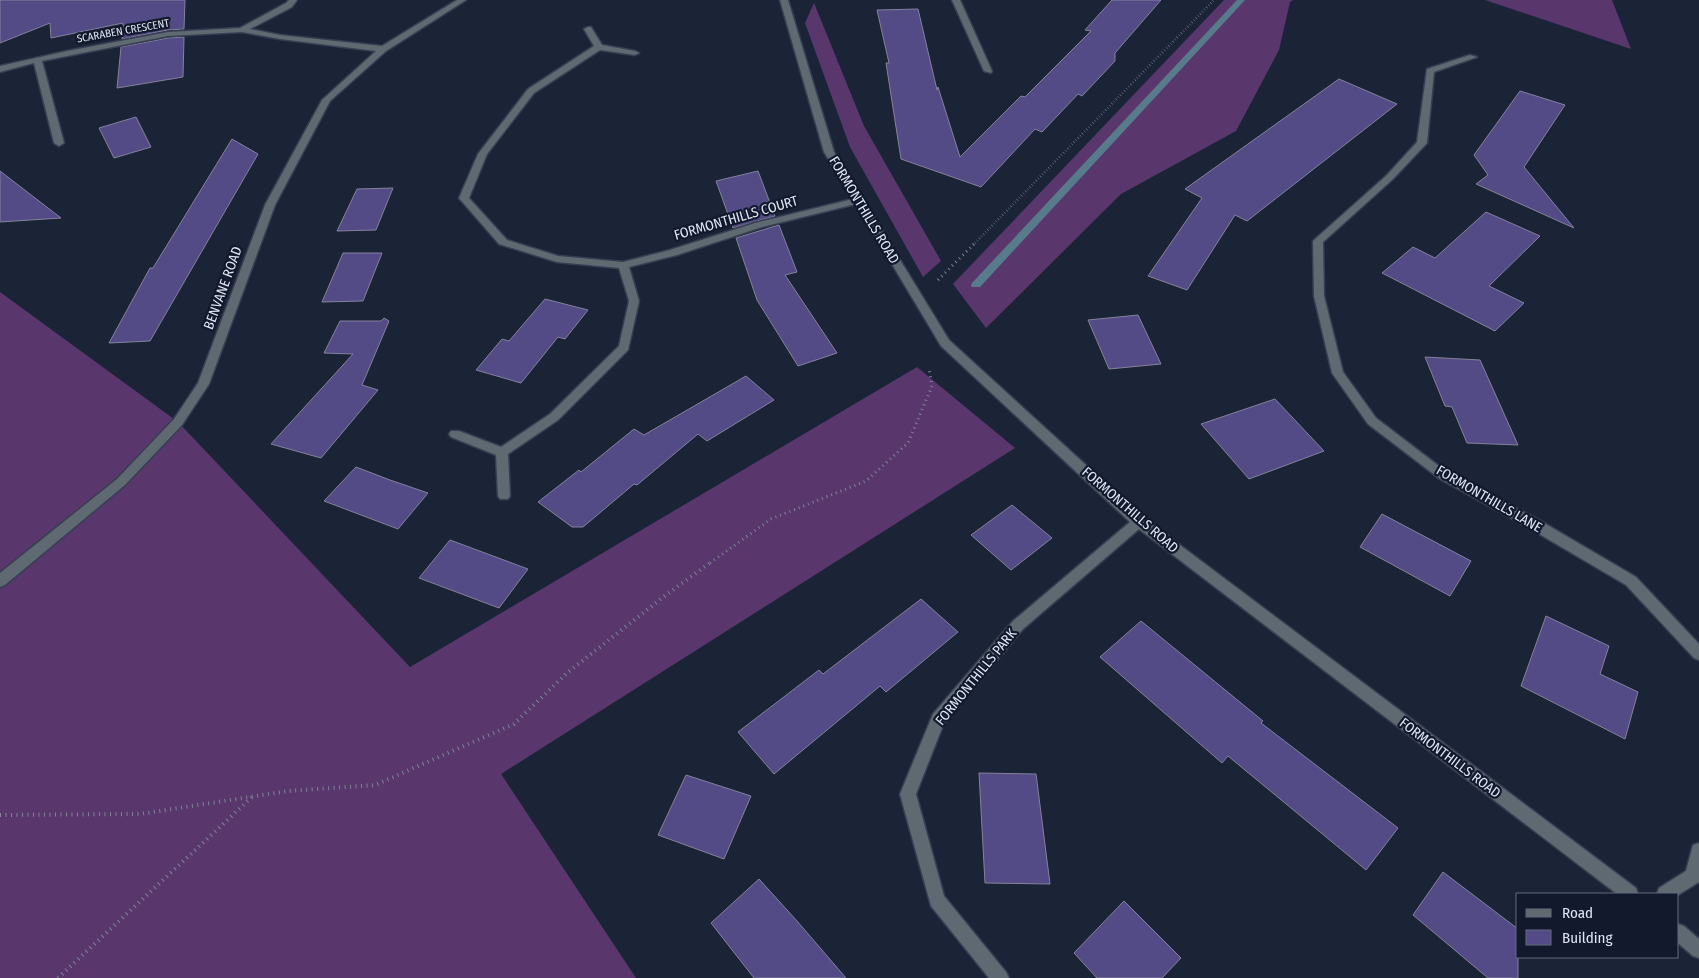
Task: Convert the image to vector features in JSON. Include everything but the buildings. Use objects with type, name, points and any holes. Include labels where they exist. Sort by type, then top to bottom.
[{"type":"street","name":"SCARABEN CRESCENT","points":[[242,30],[289,5],[293,0]]},
{"type":"street","name":"BENVANE ROAD","points":[[0,581],[121,482],[178,422],[203,384],[270,205],[326,100],[383,49],[462,0]]},
{"type":"street","name":"FORMONTHILLS ROAD","points":[[784,0],[829,152],[945,343],[1139,522],[1629,893]]},
{"type":"street","points":[[956,0],[988,71]]},
{"type":"street","points":[[588,29],[599,47],[635,53]]},
{"type":"street","name":"SCARABEN CRESCENT","points":[[0,69],[67,53],[168,34],[242,30],[280,37],[383,49]]},
{"type":"street","name":"FORMONTHILLS COURT","points":[[599,47],[532,91],[483,154],[464,198],[503,242],[557,260],[623,265],[673,253],[759,225],[858,201]]},
{"type":"street","name":"FORMONTHILLS LANE","points":[[1473,58],[1430,71],[1422,143],[1390,177],[1318,241],[1319,296],[1338,373],[1372,421],[1444,476],[1534,524],[1631,581],[1699,654]]},
{"type":"street","points":[[38,61],[59,143]]},
{"type":"street","points":[[502,452],[554,417],[624,347],[634,301],[623,265]]},
{"type":"street","points":[[455,434],[502,452]]},
{"type":"street","points":[[502,452],[504,496]]},
{"type":"street","name":"FORMONTHILLS PARK","points":[[1000,978],[937,900],[908,794],[938,719],[1018,625],[1139,522]]},
{"type":"street","points":[[1667,893],[1693,876],[1699,851]]},
{"type":"street","points":[[1679,933],[1699,950]]},
{"type":"path","points":[[917,298],[931,287],[1214,0]]},
{"type":"path","points":[[0,816],[140,814],[288,791],[375,784],[514,724],[567,672],[662,598],[771,519],[866,481],[908,443],[932,386],[929,366]]},
{"type":"path","points":[[58,978],[252,797]]},
{"type":"shaded area","points":[[1224,0],[1293,0],[1290,2],[1279,50],[1236,131],[1121,194],[986,328],[953,284]]},
{"type":"shaded area","points":[[1485,0],[1612,0],[1631,49]]},
{"type":"shaded area","points":[[814,3],[864,126],[941,261],[923,277],[850,147],[805,23]]},
{"type":"shaded area","points":[[0,292],[178,422],[410,667],[917,367],[1015,448],[501,774],[636,978],[0,978]]},
{"type":"waterway","points":[[976,285],[1241,0]]}]
